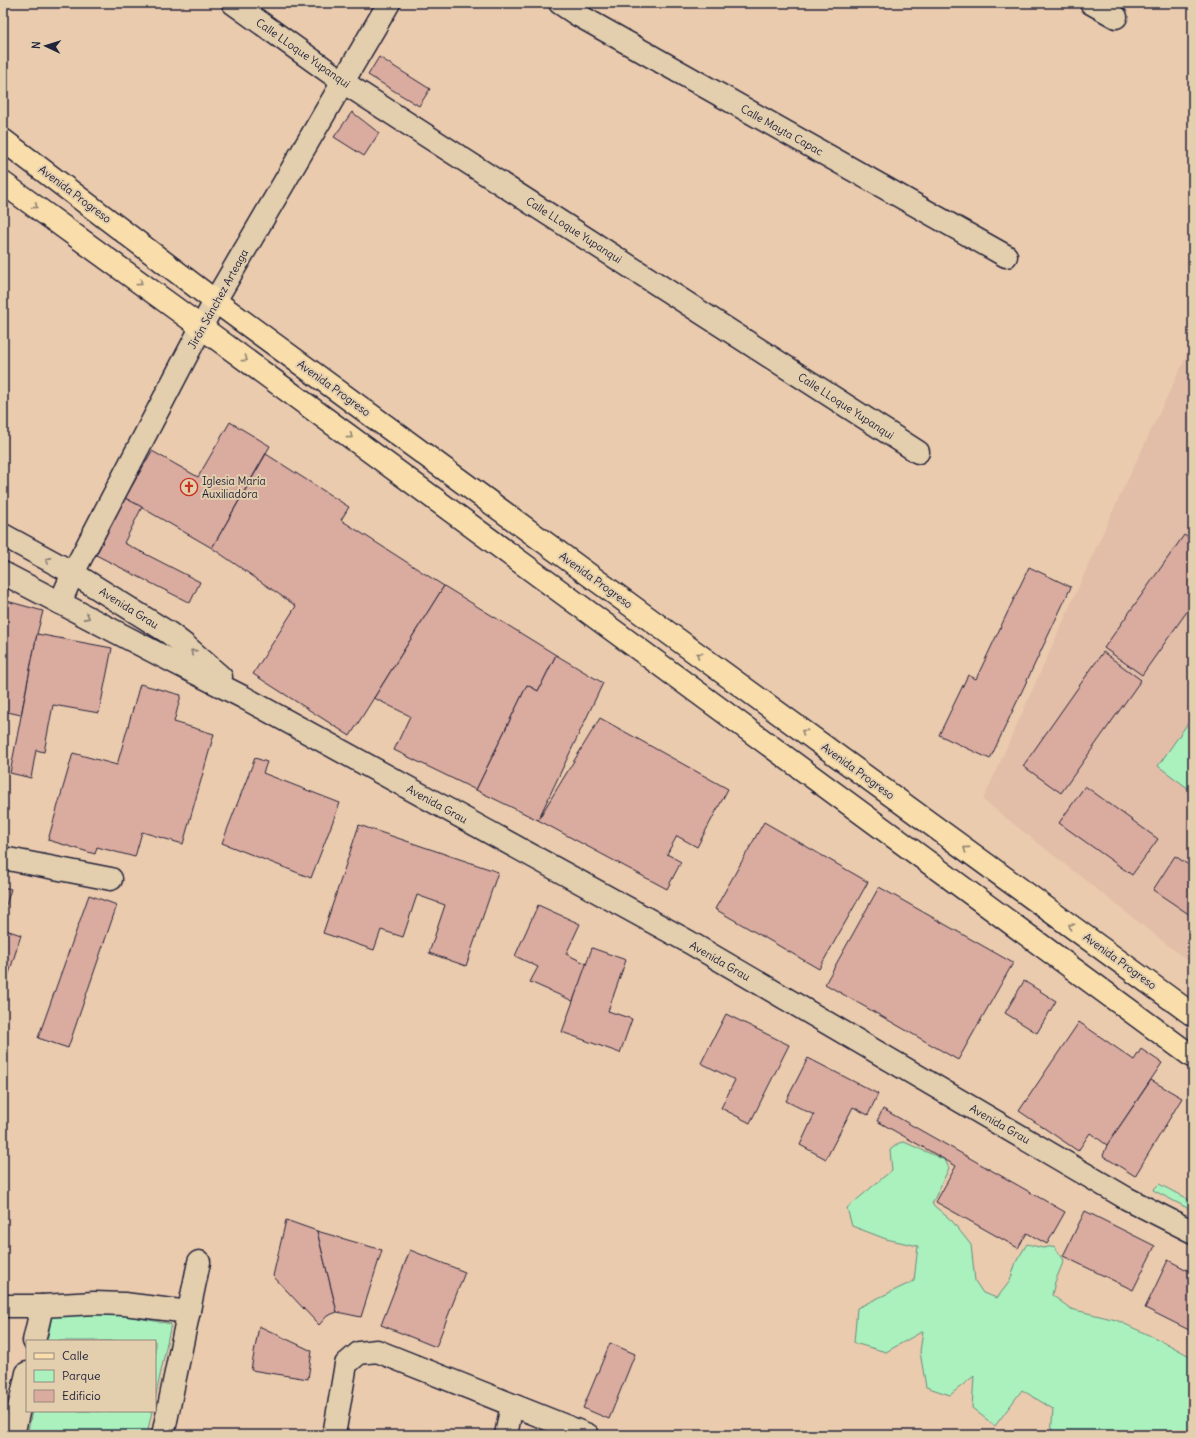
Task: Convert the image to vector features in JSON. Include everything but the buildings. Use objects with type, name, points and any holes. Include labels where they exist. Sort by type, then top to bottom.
[{"type":"main road","name":"Avenida Progreso","points":[[3,140],[215,301],[1193,1015]]},
{"type":"main road","points":[[3,183],[1193,1057]]},
{"type":"street","name":"Calle LLoque Yupanqui","points":[[233,3],[343,82],[918,452]]},
{"type":"street","name":"Jirón Sánchez Arteaga","points":[[60,602],[73,573],[215,301],[389,3]]},
{"type":"street","name":"Calle Mayta Capac","points":[[560,3],[578,15],[1006,256]]},
{"type":"street","points":[[1091,3],[1116,17]]},
{"type":"street","name":"Avenida Grau","points":[[3,535],[73,573],[169,633],[186,646],[243,697]]},
{"type":"street","name":"Avenida Grau","points":[[3,573],[243,697],[689,942],[1126,1198],[1193,1232]]},
{"type":"street","points":[[3,858],[111,878]]},
{"type":"street","points":[[164,1435],[199,1262]]},
{"type":"street","points":[[3,1306],[42,1306],[94,1303],[124,1304],[189,1312]]},
{"type":"street","points":[[34,1340],[42,1306]]},
{"type":"street","points":[[334,1435],[346,1364],[359,1353],[377,1351],[588,1435]]},
{"type":"street","points":[[13,1435],[26,1377]]},
{"type":"street","points":[[506,1435],[512,1405]]},
{"type":"shaded area","points":[[1193,342],[1193,965],[983,800],[1108,521]]},
{"type":"green space","points":[[1193,716],[1193,792],[1158,766]]},
{"type":"green space","points":[[904,1142],[945,1160],[949,1168],[932,1204],[952,1221],[971,1245],[975,1281],[983,1293],[997,1298],[1010,1281],[1016,1262],[1027,1244],[1043,1248],[1054,1246],[1064,1260],[1055,1282],[1052,1295],[1071,1309],[1116,1320],[1164,1342],[1193,1358],[1193,1435],[1051,1435],[1053,1409],[1022,1390],[995,1426],[972,1408],[974,1376],[950,1395],[926,1387],[920,1352],[923,1331],[886,1352],[854,1343],[857,1308],[914,1281],[918,1246],[886,1239],[852,1226],[847,1208],[892,1170],[890,1150],[899,1143]]},
{"type":"green space","points":[[1159,1184],[1193,1202],[1193,1211],[1153,1190]]},
{"type":"green space","points":[[53,1311],[111,1313],[171,1324],[156,1394],[156,1340],[47,1340]]},
{"type":"green space","points":[[32,1412],[152,1412],[147,1435],[27,1435]]},
{"type":"place","name":"Iglesia María Auxiliadora","points":[[189,487]]}]
